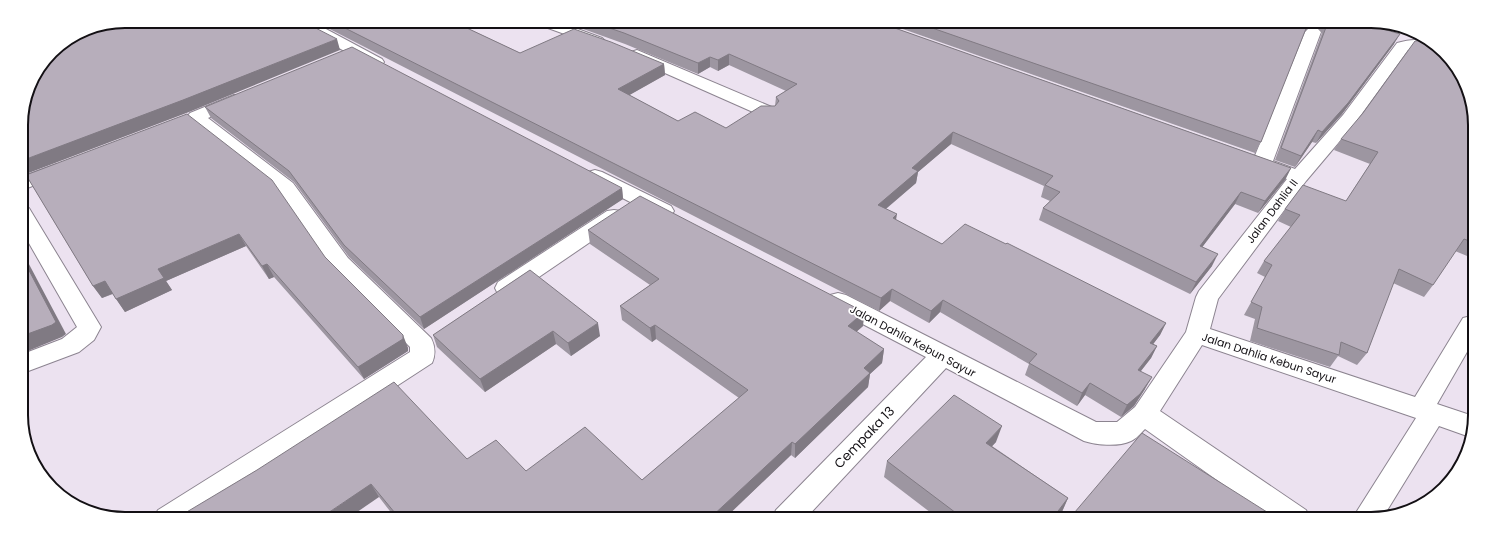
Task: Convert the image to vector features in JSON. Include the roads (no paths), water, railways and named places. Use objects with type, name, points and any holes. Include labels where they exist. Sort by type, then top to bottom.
[{"type":"street","points":[[313,28],[395,72]]},
{"type":"street","points":[[562,28],[619,48],[768,112]]},
{"type":"street","name":"Jalan Dahlia II","points":[[1197,334],[1207,297],[1299,177],[1255,161],[1313,32]]},
{"type":"street","points":[[1393,37],[1415,44],[1427,45]]},
{"type":"street","points":[[1299,177],[1349,119],[1403,46],[1415,44]]},
{"type":"street","points":[[334,59],[356,51]]},
{"type":"street","points":[[179,512],[423,356],[432,338],[340,263],[286,187],[190,119],[248,94]]},
{"type":"street","points":[[28,182],[73,164]]},
{"type":"street","points":[[576,166],[680,220]]},
{"type":"street","points":[[488,300],[640,199]]},
{"type":"street","points":[[28,223],[89,327],[87,333],[78,342],[28,362]]},
{"type":"street","name":"Jalan Dahlia Kebun Sayur","points":[[818,290],[1092,433],[1123,433],[1144,414],[1197,334],[1467,425]]},
{"type":"street","points":[[1370,512],[1427,411],[1468,330]]},
{"type":"street","name":"Cempaka 13","points":[[793,512],[942,356]]},
{"type":"street","points":[[1144,414],[1286,512]]}]
